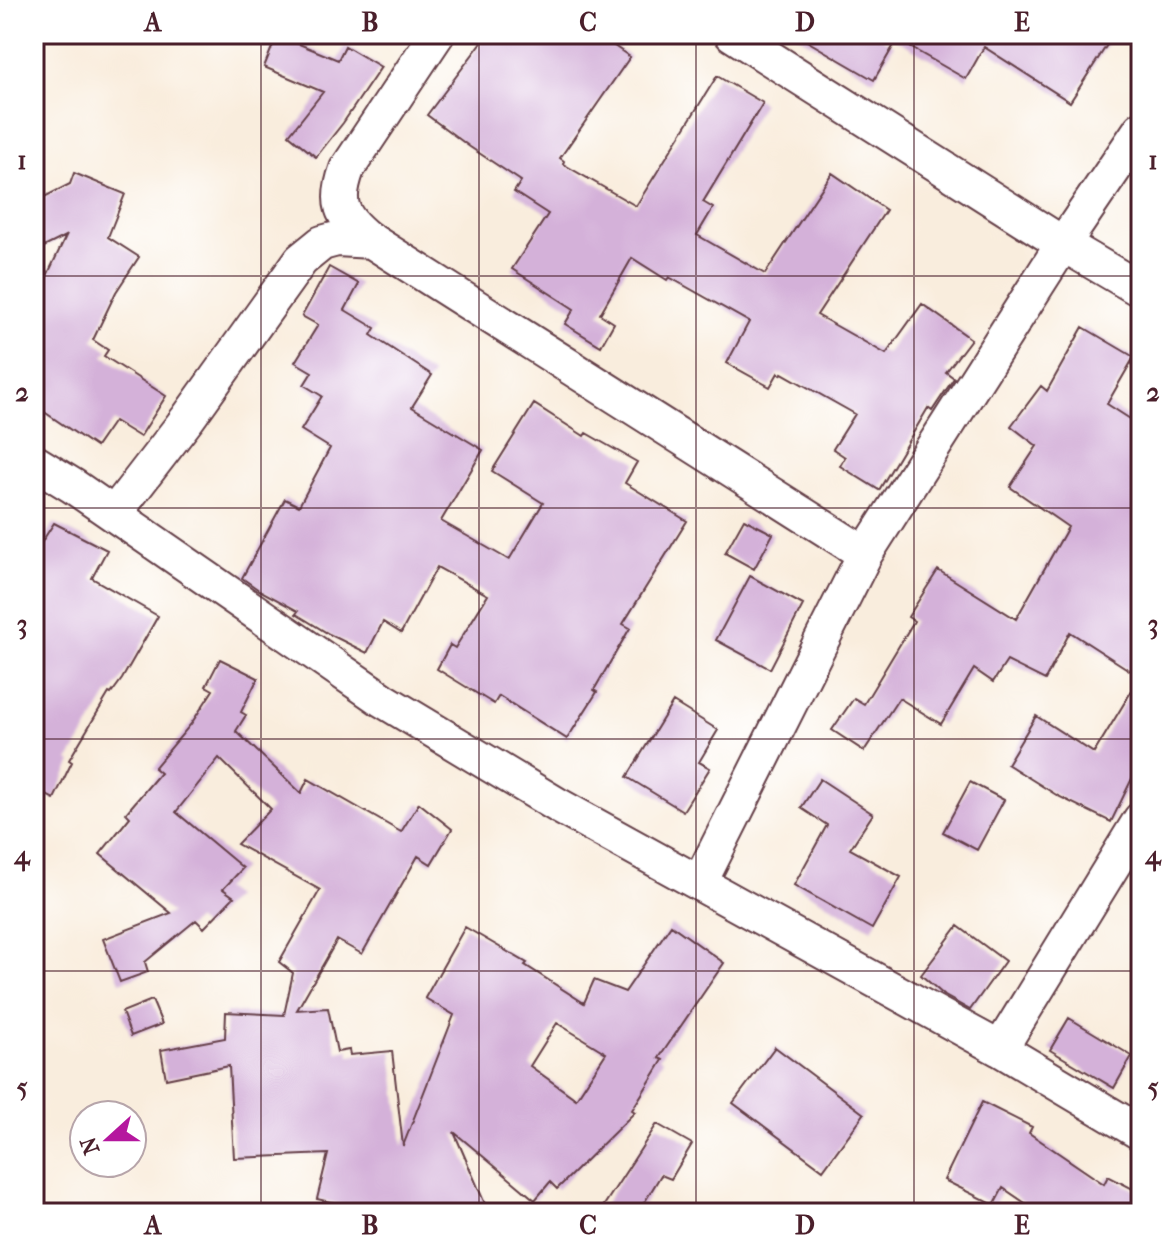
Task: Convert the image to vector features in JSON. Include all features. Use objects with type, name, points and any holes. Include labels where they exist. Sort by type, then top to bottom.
[{"type":"street","points":[[437,34],[347,169],[340,191],[343,213],[355,228],[865,554]]},
{"type":"street","points":[[732,34],[1141,290]]},
{"type":"street","points":[[700,882],[865,554],[1063,244],[1141,129]]},
{"type":"street","points":[[114,514],[188,418],[301,260],[322,243],[337,239],[372,241]]},
{"type":"street","points":[[34,462],[383,700],[559,806],[1000,1049],[1141,1133]]},
{"type":"street","points":[[1000,1049],[1141,819]]},
{"type":"building","points":[[488,34],[597,34],[630,57],[560,158],[563,164],[636,206],[717,76],[763,103],[703,202],[713,208],[697,235],[765,274],[832,173],[886,210],[817,315],[886,354],[922,304],[971,339],[946,372],[954,378],[932,411],[928,408],[879,490],[840,466],[845,457],[833,449],[855,414],[782,373],[778,373],[770,387],[727,363],[749,322],[669,277],[667,280],[632,258],[600,314],[614,323],[601,346],[565,324],[574,309],[512,269],[548,214],[514,192],[521,181],[427,115]]},
{"type":"building","points":[[795,34],[875,34],[894,45],[874,80]]},
{"type":"building","points":[[887,34],[1114,34],[1070,102],[984,47],[966,79]]},
{"type":"building","points":[[277,35],[338,60],[345,46],[381,67],[316,157],[289,135],[323,92],[264,67]]},
{"type":"building","points":[[74,173],[125,194],[108,237],[139,257],[116,292],[93,340],[108,350],[104,356],[166,396],[140,437],[114,421],[96,447],[34,405],[34,303],[66,236],[34,252],[34,202],[70,184]]},
{"type":"building","points":[[329,267],[359,284],[345,310],[375,328],[371,335],[432,375],[412,407],[483,450],[441,521],[509,560],[543,503],[492,471],[534,404],[584,436],[586,433],[637,462],[625,483],[687,521],[623,624],[630,628],[594,690],[597,692],[567,739],[499,696],[494,704],[437,669],[450,645],[455,648],[488,595],[437,567],[401,633],[383,622],[367,653],[329,634],[296,614],[298,611],[242,578],[285,499],[299,506],[330,448],[301,430],[322,396],[304,385],[312,372],[295,362],[318,325],[302,316]]},
{"type":"building","points":[[1083,327],[1134,357],[1107,404],[1141,426],[1141,760],[1111,822],[1058,796],[1007,764],[1036,716],[1094,753],[1140,677],[1070,632],[1045,680],[1007,661],[993,682],[974,669],[941,724],[899,698],[864,751],[832,730],[854,698],[864,704],[914,621],[908,617],[938,570],[1016,619],[1068,527],[1010,487],[1037,446],[1011,426],[1041,386],[1047,391]]},
{"type":"building","points":[[744,519],[773,534],[754,569],[725,553]]},
{"type":"building","points":[[54,523],[107,550],[92,578],[158,616],[122,679],[109,693],[69,760],[72,762],[54,799],[34,789],[34,554]]},
{"type":"building","points":[[750,576],[803,605],[770,669],[716,640]]},
{"type":"building","points":[[220,659],[258,678],[241,712],[246,715],[236,731],[301,793],[308,779],[401,832],[419,803],[452,829],[431,864],[418,856],[362,954],[337,940],[297,1010],[328,1008],[337,1052],[349,1050],[350,1055],[392,1051],[403,1146],[454,1015],[425,998],[465,927],[527,963],[525,965],[584,1003],[594,980],[625,992],[671,925],[724,963],[659,1058],[663,1060],[632,1110],[635,1112],[557,1189],[550,1182],[535,1200],[454,1132],[489,1213],[379,1213],[317,1199],[328,1154],[234,1158],[229,1066],[166,1079],[161,1050],[225,1038],[226,1012],[284,1015],[293,973],[279,962],[320,890],[237,844],[271,809],[219,758],[176,812],[243,868],[223,889],[234,897],[204,928],[196,920],[145,962],[148,972],[120,982],[103,939],[171,913],[100,854],[130,817],[126,813],[160,773],[154,768],[191,724],[213,690],[206,686]],"holes":[[[557,1023],[606,1053],[576,1099],[530,1066]]]},
{"type":"building","points":[[673,702],[718,730],[699,762],[710,768],[683,811],[627,777]]},
{"type":"building","points":[[820,779],[873,814],[850,849],[901,877],[872,929],[794,885],[827,825],[801,808]]},
{"type":"building","points":[[970,782],[1004,800],[977,850],[943,832]]},
{"type":"building","points":[[958,926],[1005,961],[970,1010],[945,996],[921,975]]},
{"type":"building","points":[[152,1000],[162,1024],[131,1036],[122,1012]]},
{"type":"building","points":[[1069,1018],[1132,1056],[1114,1088],[1050,1050]]},
{"type":"building","points":[[775,1047],[864,1114],[823,1170],[733,1103]]},
{"type":"building","points":[[982,1102],[1032,1127],[1029,1133],[1104,1184],[1108,1176],[1141,1193],[1141,1213],[1040,1213],[1003,1188],[994,1205],[944,1180]]},
{"type":"building","points":[[657,1124],[692,1144],[671,1179],[661,1175],[638,1213],[599,1213]]}]
